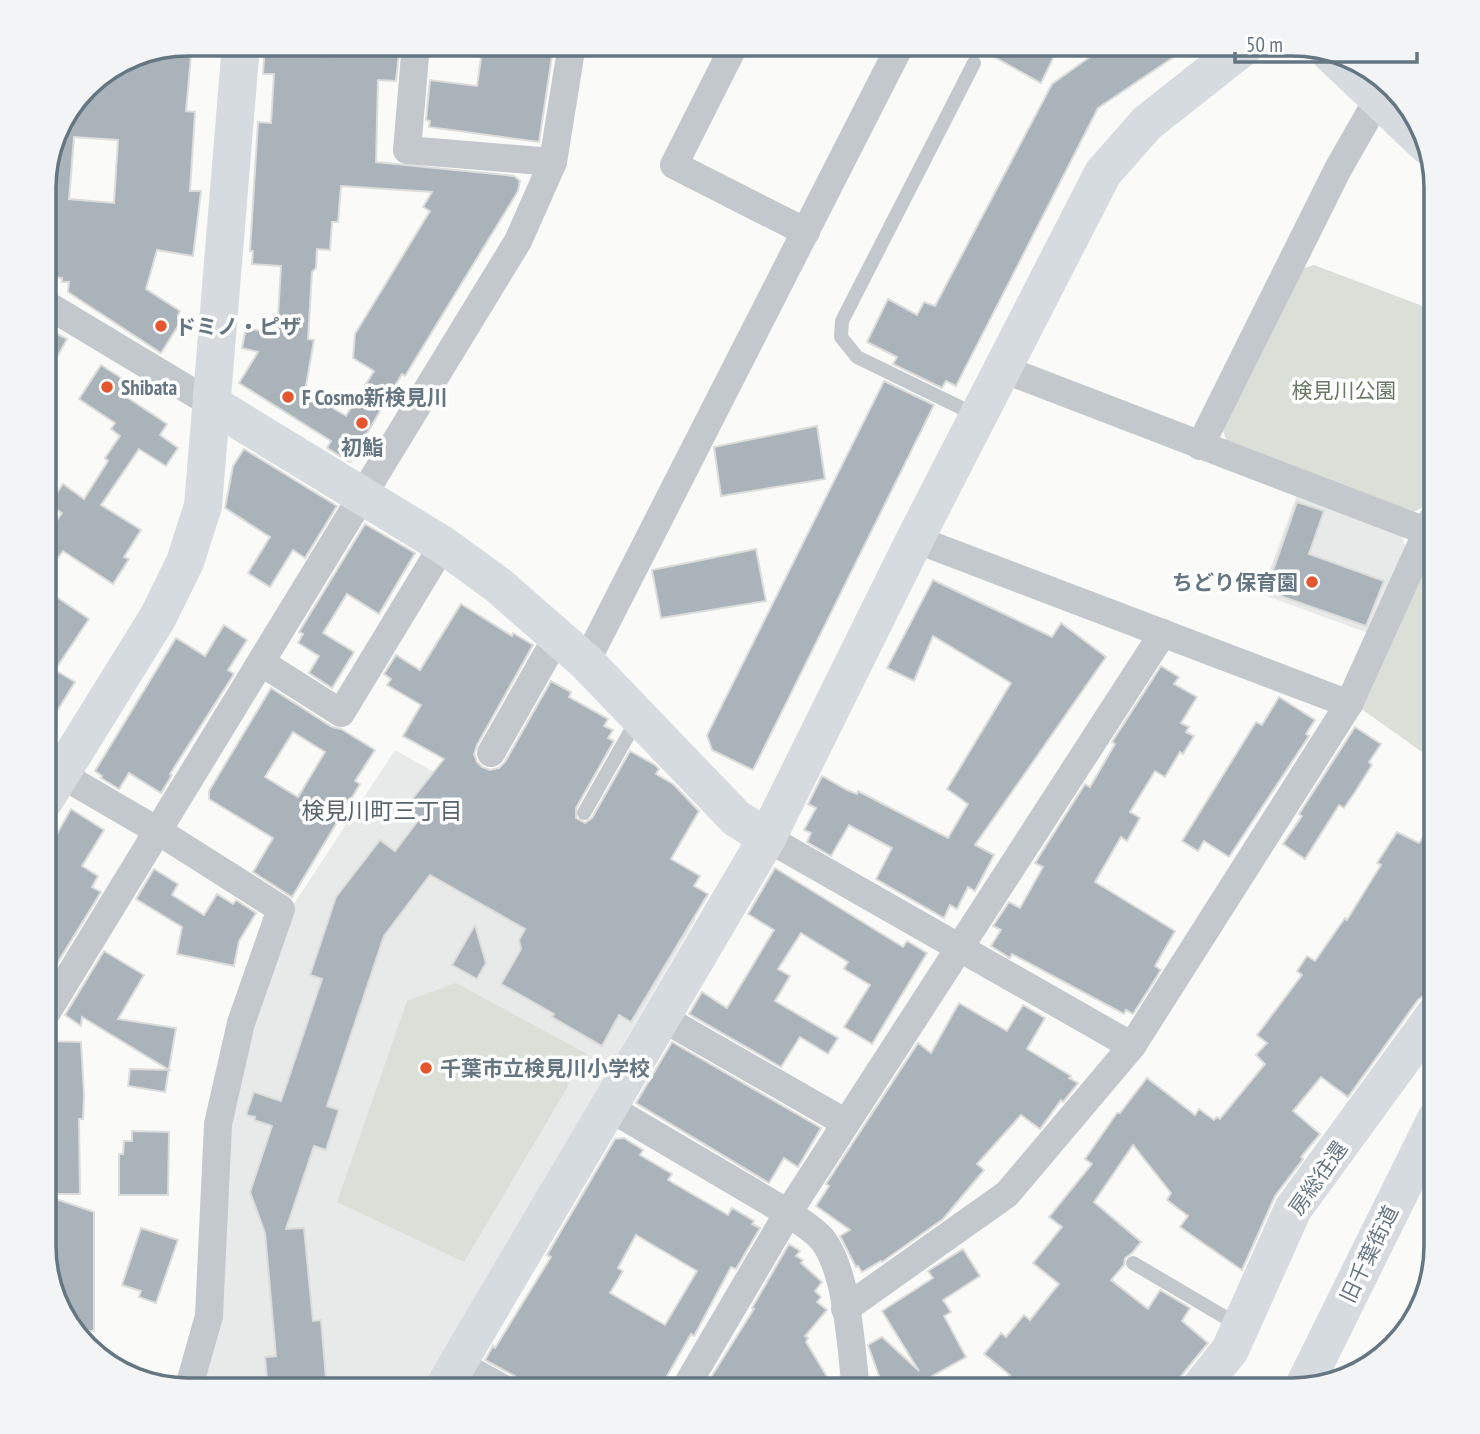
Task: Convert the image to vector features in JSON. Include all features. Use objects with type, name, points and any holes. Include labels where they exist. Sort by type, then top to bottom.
[{"type":"street","points":[[56,781],[158,617],[185,562],[203,506],[240,56]]},
{"type":"street","points":[[415,56],[407,150],[553,162]]},
{"type":"street","points":[[56,997],[518,241],[553,162],[570,56]]},
{"type":"street","points":[[730,56],[674,166],[806,232]]},
{"type":"street","points":[[586,662],[895,56]]},
{"type":"street","points":[[451,1377],[767,838],[915,539],[1103,173],[1147,123],[1232,56]]},
{"type":"street","points":[[1346,68],[1409,128]]},
{"type":"street","points":[[1200,446],[1338,169],[1378,99]]},
{"type":"street","points":[[56,310],[443,545],[498,584],[586,662],[736,818],[1132,1046]]},
{"type":"street","points":[[1003,369],[1200,446],[1424,519]]},
{"type":"street","points":[[915,539],[1349,704]]},
{"type":"street","points":[[845,1309],[1007,1194],[1132,1046],[1349,704],[1424,540]]},
{"type":"street","points":[[262,663],[341,713],[443,545]]},
{"type":"street","points":[[691,1378],[788,1213],[1163,633]]},
{"type":"street","points":[[491,752],[557,637]]},
{"type":"street","points":[[56,789],[158,831],[281,909],[241,1023],[218,1124],[209,1316],[191,1378]]},
{"type":"street","points":[[661,1017],[846,1123]]},
{"type":"street","name":"房総往還","points":[[1208,1378],[1230,1350],[1293,1209],[1424,1033]]},
{"type":"street","points":[[608,1107],[788,1213],[811,1228],[824,1241],[837,1269],[854,1378]]},
{"type":"street","name":"旧千葉街道","points":[[1308,1377],[1424,1143]]},
{"type":"lane","points":[[974,63],[842,321],[841,337],[857,357],[979,416]]},
{"type":"lane","points":[[584,813],[639,717]]},
{"type":"lane","points":[[1133,1263],[1241,1326]]},
{"type":"shaded area","points":[[1297,495],[1400,532],[1407,550],[1371,634],[1261,594]]},
{"type":"shaded area","name":"千葉市立検見川小学校","points":[[395,750],[696,919],[426,1378],[199,1378],[229,1126],[259,1010],[294,904]]},
{"type":"green space","name":"検見川公園","points":[[1314,265],[1424,306],[1424,507],[1411,513],[1228,445],[1222,427],[1301,269]]},
{"type":"green space","points":[[1416,575],[1424,578],[1424,753],[1356,705]]},
{"type":"green space","points":[[456,983],[587,1054],[464,1262],[337,1202],[407,1001]]},
{"type":"building","points":[[191,56],[186,111],[195,112],[190,191],[201,191],[193,256],[157,250],[146,289],[180,311],[178,315],[183,318],[161,353],[68,292],[69,282],[62,282],[62,278],[56,277],[56,180],[66,138],[78,115],[101,89],[122,74],[146,63]],"holes":[[[74,137],[118,140],[114,203],[69,199]]]},
{"type":"building","points":[[264,56],[399,56],[396,81],[378,80],[376,162],[514,176],[520,181],[518,191],[405,376],[402,374],[350,462],[327,448],[331,441],[239,383],[258,352],[242,348],[246,328],[277,334],[281,266],[252,264],[253,251],[250,251],[258,122],[271,123],[274,74],[263,74]],"holes":[[[341,186],[432,192],[423,207],[430,211],[355,334],[353,358],[374,371],[346,416],[305,391],[314,340],[308,339],[312,272],[316,268],[317,249],[330,250],[332,222],[338,222]]]},
{"type":"building","points":[[481,56],[552,56],[539,142],[429,127],[430,121],[426,120],[430,80],[477,86]]},
{"type":"building","points":[[993,56],[1054,56],[1041,83]]},
{"type":"building","points":[[1091,56],[1175,56],[1098,108],[956,386],[946,381],[942,388],[893,364],[897,357],[867,342],[888,299],[917,315],[924,302],[935,306],[1052,84]]},
{"type":"building","points":[[56,333],[67,339],[56,359]]},
{"type":"building","points":[[101,365],[132,385],[125,396],[167,424],[160,435],[178,448],[166,466],[139,449],[101,505],[141,530],[124,557],[129,559],[113,584],[63,551],[58,558],[56,557],[56,522],[62,513],[56,509],[56,494],[63,484],[84,499],[108,461],[105,458],[120,436],[111,429],[115,423],[79,399]]},
{"type":"building","points":[[884,381],[934,405],[753,770],[712,750],[707,735]]},
{"type":"building","points":[[817,426],[825,479],[721,496],[714,447]]},
{"type":"building","points":[[244,449],[337,506],[305,558],[293,550],[270,587],[248,573],[270,537],[225,508],[233,466]]},
{"type":"building","points":[[1297,502],[1324,511],[1309,554],[1384,581],[1366,626],[1266,591]]},
{"type":"building","points":[[365,524],[415,553],[379,614],[347,594],[323,633],[354,652],[332,688],[309,673],[319,656],[298,643],[303,634],[299,632]]},
{"type":"building","points":[[756,549],[766,601],[661,618],[652,570]]},
{"type":"building","points":[[933,580],[1052,637],[1061,623],[1106,657],[975,845],[994,855],[975,891],[968,887],[957,909],[950,905],[944,918],[876,879],[892,848],[849,825],[831,856],[807,842],[811,833],[804,830],[816,808],[808,804],[822,776],[847,790],[857,794],[858,791],[948,838],[968,804],[947,789],[1011,683],[933,636],[914,681],[887,668]]},
{"type":"building","points":[[56,597],[89,619],[56,668]]},
{"type":"building","points":[[461,604],[512,636],[513,633],[533,645],[477,745],[474,754],[477,762],[490,770],[499,768],[505,762],[551,681],[571,692],[569,697],[608,719],[604,726],[613,730],[608,738],[614,741],[576,808],[576,818],[585,823],[592,818],[630,751],[655,765],[659,769],[656,774],[673,784],[699,811],[671,859],[700,876],[694,886],[708,894],[631,1022],[619,1015],[602,1046],[552,1017],[554,1014],[501,984],[521,949],[519,940],[525,929],[430,875],[384,936],[327,1106],[339,1110],[326,1150],[314,1146],[286,1229],[304,1228],[313,1321],[321,1320],[326,1378],[267,1378],[265,1357],[276,1356],[265,1233],[250,1192],[272,1126],[246,1115],[254,1092],[281,1101],[322,979],[310,975],[336,897],[380,840],[395,851],[420,818],[406,807],[444,759],[403,736],[421,705],[387,685],[391,679],[384,674],[396,655],[420,670]]},
{"type":"building","points":[[224,625],[247,640],[228,670],[234,674],[170,774],[172,775],[161,793],[129,773],[119,789],[101,778],[95,771],[176,638],[205,656]]},
{"type":"building","points":[[1161,666],[1179,677],[1174,684],[1197,697],[1181,723],[1189,727],[1186,732],[1194,736],[1183,754],[1180,752],[1165,777],[1155,771],[1130,812],[1140,818],[1127,841],[1121,837],[1095,882],[1175,931],[1155,966],[1161,970],[1133,1014],[1126,1010],[1124,1014],[1012,954],[1010,958],[991,946],[1001,930],[993,926],[1009,902],[1020,908],[1043,867],[1035,863],[1085,784],[1090,787],[1115,744],[1112,742]]},
{"type":"building","points":[[56,671],[75,682],[56,713]]},
{"type":"building","points":[[271,688],[332,727],[341,729],[375,750],[355,781],[360,784],[292,897],[253,872],[273,838],[209,799],[209,791]],"holes":[[[293,732],[325,752],[298,797],[265,777]]]},
{"type":"building","points":[[1279,697],[1315,720],[1306,734],[1309,736],[1229,857],[1204,841],[1198,851],[1182,841],[1256,722],[1262,725]]},
{"type":"building","points":[[1355,727],[1381,744],[1355,792],[1344,808],[1339,805],[1305,859],[1283,844]]},
{"type":"building","points":[[71,809],[104,830],[82,866],[98,876],[92,887],[101,892],[56,965],[56,836]]},
{"type":"building","points":[[1397,832],[1419,843],[1424,836],[1424,995],[1348,1097],[1321,1077],[1293,1111],[1320,1134],[1275,1196],[1242,1270],[1180,1227],[1188,1216],[1167,1200],[1171,1193],[1133,1145],[1094,1202],[1141,1242],[1125,1258],[1124,1265],[1111,1280],[1148,1309],[1160,1290],[1190,1308],[1182,1321],[1208,1343],[1180,1378],[1007,1378],[1010,1375],[984,1354],[1001,1333],[1006,1337],[1024,1315],[1030,1320],[1059,1284],[1033,1263],[1062,1227],[1049,1217],[1092,1164],[1085,1159],[1117,1113],[1120,1113],[1147,1078],[1195,1115],[1199,1109],[1214,1120],[1217,1117],[1220,1119],[1265,1064],[1256,1055],[1267,1043],[1257,1035],[1302,975],[1297,971],[1307,956],[1315,961],[1345,918],[1347,920],[1381,865],[1377,863]]},
{"type":"building","points":[[775,868],[903,947],[907,941],[927,953],[872,1044],[844,1027],[870,985],[844,969],[848,962],[801,933],[778,969],[790,976],[775,1001],[838,1038],[828,1054],[800,1037],[781,1067],[689,1014],[702,992],[727,1008],[774,930],[748,914]]},
{"type":"building","points":[[154,869],[178,884],[172,895],[204,915],[217,894],[233,904],[236,900],[256,913],[239,941],[234,966],[177,954],[182,927],[136,899]]},
{"type":"building","points":[[475,925],[486,963],[477,979],[452,965]]},
{"type":"building","points":[[104,951],[144,975],[118,1019],[176,1028],[169,1070],[82,1017],[81,1026],[65,1015]]},
{"type":"building","points":[[959,1003],[1007,1031],[1023,1005],[1045,1018],[1027,1049],[1078,1083],[1063,1102],[1061,1100],[1040,1129],[1021,1115],[977,1164],[984,1170],[943,1219],[882,1262],[862,1272],[856,1267],[840,1236],[850,1230],[816,1206],[829,1186],[826,1184],[918,1043],[931,1053]]},
{"type":"building","points":[[56,1041],[81,1042],[84,1095],[83,1119],[79,1119],[80,1194],[56,1194]]},
{"type":"building","points":[[672,1042],[821,1128],[798,1167],[784,1158],[769,1183],[636,1103]]},
{"type":"building","points":[[130,1069],[169,1070],[165,1092],[128,1086]]},
{"type":"building","points":[[132,1131],[169,1132],[168,1195],[119,1195],[119,1154],[123,1154],[124,1141],[132,1141]]},
{"type":"building","points":[[624,1138],[643,1150],[640,1155],[672,1174],[668,1180],[728,1215],[732,1208],[754,1221],[752,1224],[760,1228],[736,1269],[731,1267],[694,1336],[691,1334],[666,1378],[517,1378],[485,1360],[551,1257],[547,1255],[615,1139]],"holes":[[[636,1235],[697,1271],[665,1325],[610,1293],[623,1271],[618,1268]]]},
{"type":"building","points":[[56,1199],[94,1212],[94,1331],[87,1331],[78,1319],[63,1288],[56,1254]]},
{"type":"building","points":[[141,1228],[178,1240],[156,1303],[139,1297],[141,1291],[122,1285]]},
{"type":"building","points":[[789,1244],[800,1251],[796,1256],[803,1260],[801,1263],[822,1282],[815,1291],[821,1297],[817,1302],[827,1310],[805,1336],[828,1378],[711,1378],[754,1309],[752,1308]]},
{"type":"building","points":[[963,1249],[980,1276],[943,1300],[951,1312],[944,1316],[966,1357],[928,1378],[880,1378],[868,1345],[882,1337],[919,1371],[882,1311],[933,1278],[928,1271]]},
{"type":"place","name":"ドミノ・ピザ","points":[[161,326]]},
{"type":"place","name":"Shibata","points":[[107,387]]},
{"type":"place","name":"F Cosmo新検見川","points":[[288,397]]},
{"type":"place","name":"初鮨","points":[[362,423]]},
{"type":"place","name":"ちどり保育園","points":[[1312,582]]},
{"type":"place","name":"千葉市立検見川小学校","points":[[426,1068]]},
{"type":"district","name":"検見川町三丁目","points":[[382,810]]}]
